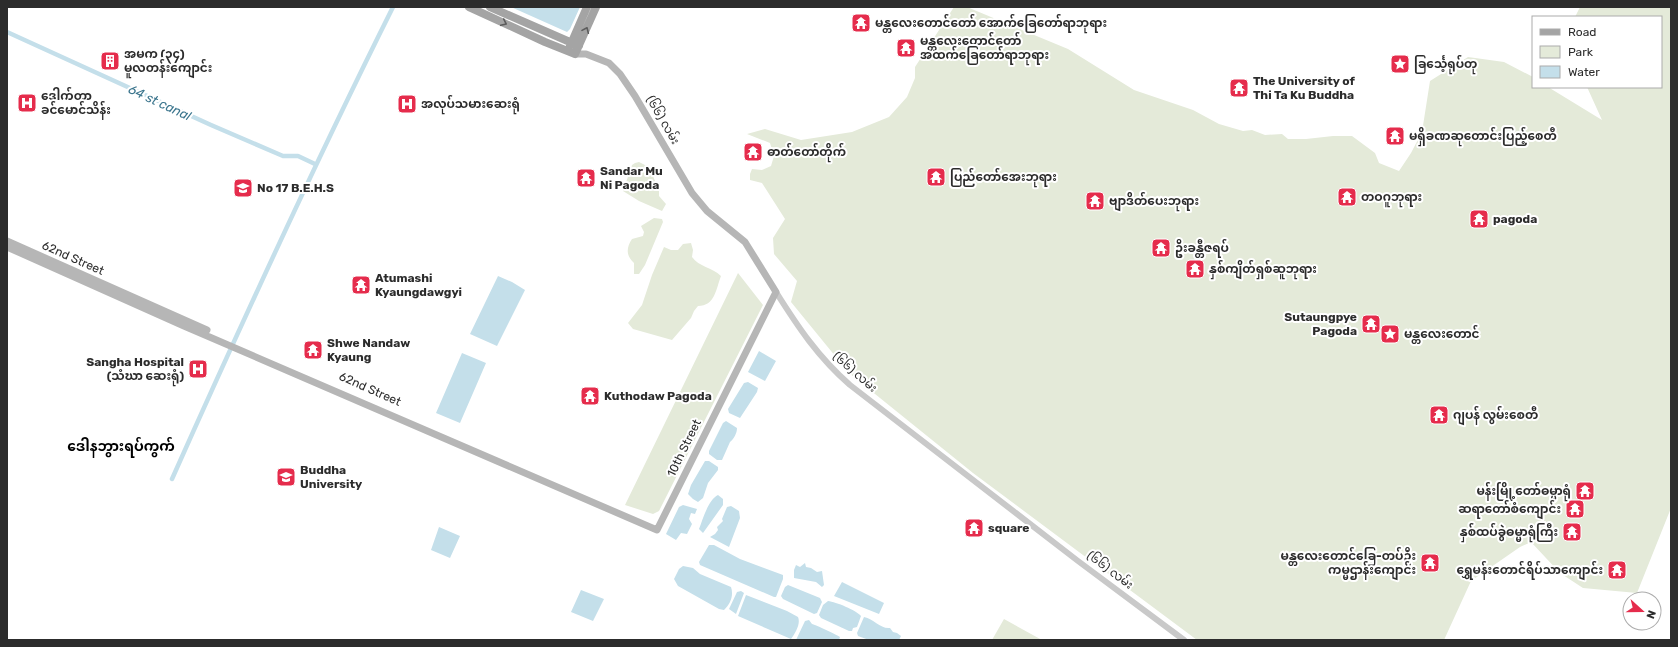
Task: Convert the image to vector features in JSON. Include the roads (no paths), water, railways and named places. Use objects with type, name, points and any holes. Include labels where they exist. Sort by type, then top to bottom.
[{"type":"main road","name":"(၆၆) လမ်း","points":[[468,7],[545,42],[573,49]]},
{"type":"main road","name":"(၆၆) လမ်း","points":[[490,7],[573,49],[609,63],[620,74],[642,108],[692,193],[707,211],[744,242],[776,292]]},
{"type":"main road","points":[[573,49],[587,7]]},
{"type":"main road","points":[[573,49],[596,7]]},
{"type":"main road","name":"62nd Street","points":[[7,241],[229,342]]},
{"type":"main road","name":"62nd Street","points":[[7,247],[658,528]]},
{"type":"main road","name":"10th Street","points":[[658,528],[776,292]]},
{"type":"street","name":"(၆၆) လမ်း","points":[[776,292],[818,354],[850,385],[1078,561],[1184,640]]},
{"type":"water","points":[[511,7],[580,7],[570,29],[567,32]]},
{"type":"water","points":[[498,276],[525,290],[497,346],[470,334]]},
{"type":"water","points":[[759,351],[776,361],[765,381],[748,372]]},
{"type":"water","points":[[462,353],[486,363],[460,423],[436,413]]},
{"type":"water","points":[[748,382],[758,388],[757,392],[740,418],[729,413],[728,409],[744,383]]},
{"type":"water","points":[[726,421],[737,428],[734,438],[730,442],[722,460],[717,460],[709,454],[709,451],[723,423]]},
{"type":"water","points":[[705,461],[709,461],[718,467],[718,470],[708,483],[703,498],[698,502],[688,494],[691,485]]},
{"type":"water","points":[[718,495],[723,499],[723,505],[703,533],[699,529],[704,515],[711,501]]},
{"type":"water","points":[[683,505],[697,509],[695,514],[691,513],[689,519],[692,524],[687,534],[681,533],[676,540],[666,534],[679,507]]},
{"type":"water","points":[[731,506],[739,511],[740,518],[729,547],[710,537],[718,530],[717,527],[723,521],[722,519],[727,507]]},
{"type":"water","points":[[439,527],[460,536],[450,558],[431,550]]},
{"type":"water","points":[[709,545],[714,545],[740,559],[783,575],[783,579],[776,597],[700,565],[699,562]]},
{"type":"water","points":[[805,563],[806,567],[817,572],[822,571],[824,585],[822,587],[816,582],[794,578],[794,570],[796,565],[800,567]]},
{"type":"water","points":[[683,566],[693,568],[700,574],[731,587],[731,600],[724,610],[719,609],[678,586],[674,579],[679,569]]},
{"type":"water","points":[[842,582],[884,603],[879,614],[834,596]]},
{"type":"water","points":[[788,585],[820,598],[822,602],[817,613],[814,614],[783,599],[781,596],[785,587]]},
{"type":"water","points":[[581,590],[604,599],[593,621],[571,612]]},
{"type":"water","points":[[741,591],[744,593],[736,614],[729,609],[737,592]]},
{"type":"water","points":[[746,595],[787,611],[798,617],[798,625],[791,639],[738,616]]},
{"type":"water","points":[[828,601],[855,611],[861,616],[857,627],[853,628],[852,631],[849,631],[821,618],[819,615],[823,605]]},
{"type":"water","points":[[864,617],[883,627],[890,628],[893,632],[901,636],[899,640],[869,640],[858,636],[857,633]]},
{"type":"water","points":[[809,620],[812,624],[840,637],[839,640],[796,640],[805,621]]},
{"type":"waterway","points":[[172,479],[280,242],[393,7]]},
{"type":"waterway","name":"64 st canal","points":[[7,32],[211,125],[283,156],[298,156],[315,164]]},
{"type":"place","name":"မန္တ‌လေးတောင်တော် အောက်ခြေတော်ရာဘုရား‌","points":[[861,23]]},
{"type":"place","name":"မန္တ‌လေးတောင်တော် အထက်ခြေတော်ရာဘုရား‌","points":[[906,48]]},
{"type":"place","name":"အမက (၃၄) မူလတန်းကျောင်း","points":[[110,61]]},
{"type":"place","name":"ခြင်္သေ့ရုပ်တု","points":[[1400,64]]},
{"type":"place","name":"The University of Thi Ta Ku Buddha","points":[[1239,88]]},
{"type":"place","name":"ဒေါက်တာ ခင်မောင်သိန်း","points":[[27,103]]},
{"type":"place","name":"အလုပ်သမားဆေးရုံ","points":[[407,104]]},
{"type":"place","name":"မရှိခဏဆုတောင်းပြည့်စေတီ","points":[[1395,136]]},
{"type":"place","name":"ဓာတ်တော်တိုက်","points":[[753,152]]},
{"type":"place","name":"ပြည်တော်အေးဘုရား","points":[[936,177]]},
{"type":"place","name":"Sandar Mu Ni Pagoda","points":[[586,178]]},
{"type":"place","name":"No 17 B.E.H.S","points":[[243,188]]},
{"type":"place","name":"တဝဂူဘုရား","points":[[1347,197]]},
{"type":"place","name":"ဗျာဒိတ်ပေးဘုရား","points":[[1095,201]]},
{"type":"place","name":"pagoda","points":[[1479,219]]},
{"type":"place","name":"ဦးခန္တီဇရပ်","points":[[1161,248]]},
{"type":"place","name":"နှစ်ကျိတ်ရှစ်ဆူဘုရား","points":[[1195,269]]},
{"type":"place","name":"Atumashi Kyaungdawgyi","points":[[361,285]]},
{"type":"place","name":"Sutaungpye Pagoda","points":[[1371,324]]},
{"type":"place","name":"မန္တလေးတောင်","points":[[1390,334]]},
{"type":"place","name":"Shwe Nandaw Kyaung","points":[[313,350]]},
{"type":"place","name":"Sangha Hospital (သံဃာ ဆေးရုံ)","points":[[198,369]]},
{"type":"place","name":"Kuthodaw Pagoda","points":[[590,396]]},
{"type":"place","name":"ဂျပန် လွမ်းစေတီ","points":[[1439,415]]},
{"type":"place","name":"Buddha University","points":[[286,477]]},
{"type":"place","name":"မန်းမြို့တော်ဓမ္မာရုံ","points":[[1585,491]]},
{"type":"place","name":"ဆရာတော်စံကျောင်း","points":[[1575,509]]},
{"type":"place","name":"square","points":[[974,528]]},
{"type":"place","name":"နှစ်ထပ်ခွဲဓမ္မာရုံကြီး","points":[[1572,532]]},
{"type":"place","name":"မန္တလေးတောင်ခြေ-တပ်ဦး ကမ္မဌာန်းကျောင်း","points":[[1430,563]]},
{"type":"place","name":"ရွှေမန်းတောင်ရိပ်သာကျောင်း","points":[[1617,570]]},
{"type":"district","name":"ဒေါနဘွားရပ်ကွက်","points":[[121,446]]}]
